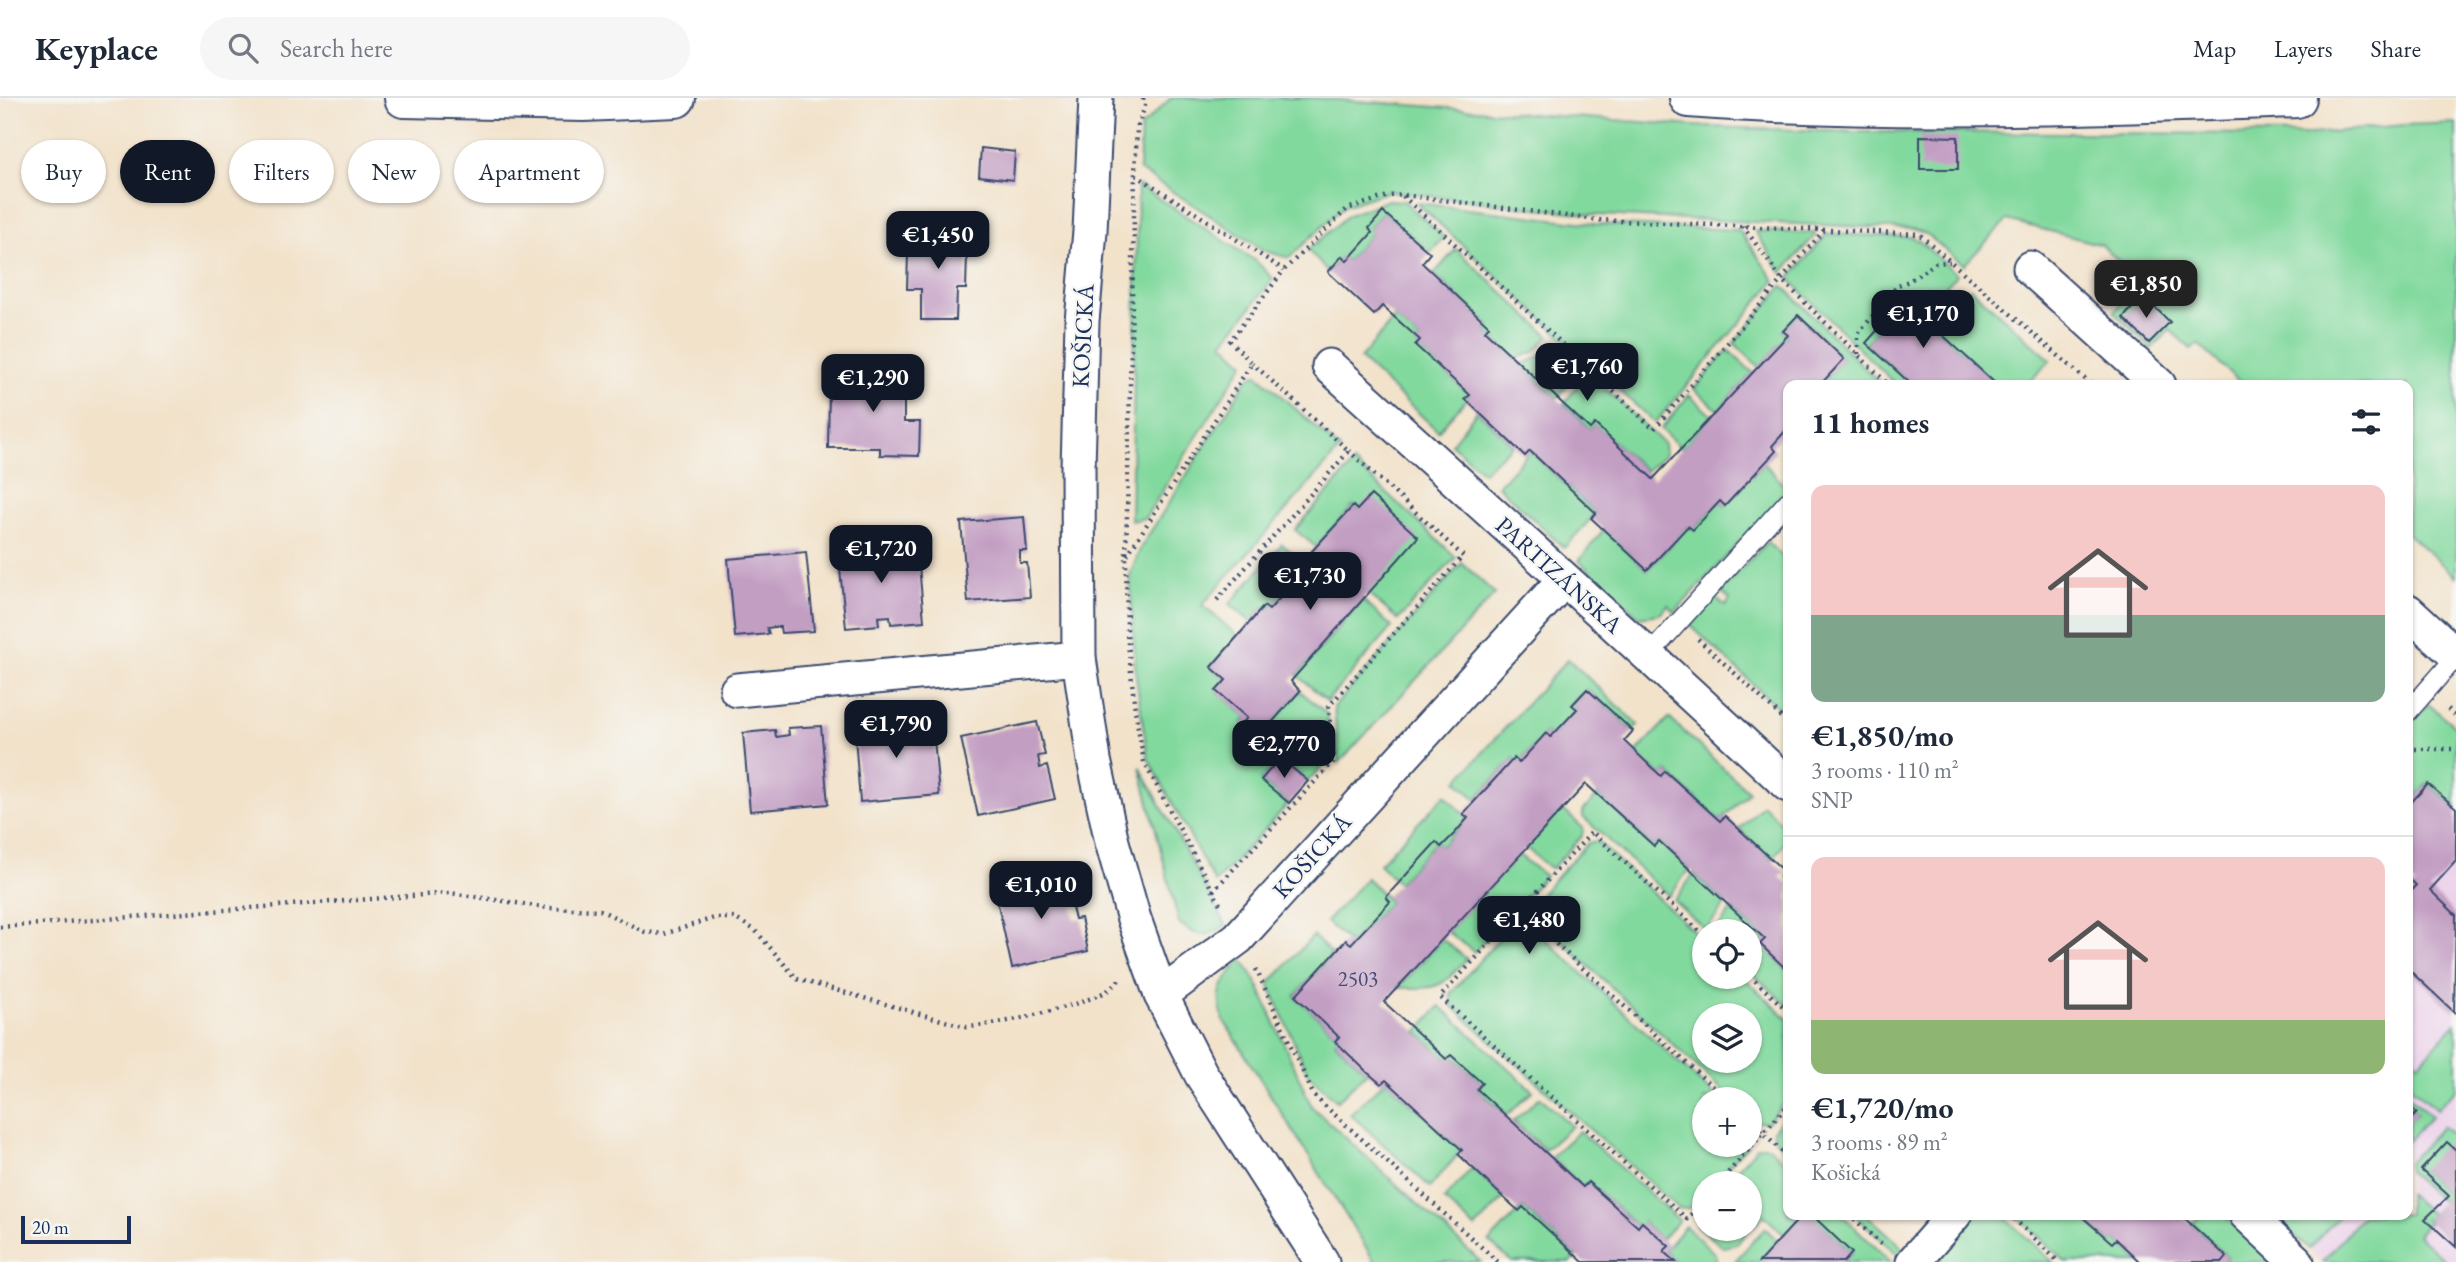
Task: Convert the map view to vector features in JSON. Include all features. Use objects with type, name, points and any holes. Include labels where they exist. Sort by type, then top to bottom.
[{"type":"street","points":[[404,98],[583,102],[676,98]]},
{"type":"street","name":"KOŠICKÁ","points":[[1096,98],[1090,231],[1082,321],[1078,468],[1079,658],[1094,760],[1112,842],[1134,919],[1161,995],[1201,1074],[1322,1262]]},
{"type":"street","points":[[1689,98],[1875,107],[2034,107],[2297,98]]},
{"type":"street","points":[[2030,268],[2153,380]]},
{"type":"street","name":"PARTIZÁNSKA","points":[[1329,366],[1649,655],[1783,780]]},
{"type":"street","name":"KOŠICKÁ","points":[[1161,995],[1238,938],[1564,580]]},
{"type":"street","points":[[2413,616],[2456,656]]},
{"type":"street","points":[[737,690],[1079,658]]},
{"type":"street","points":[[1901,1257],[1947,1220]]},
{"type":"street","points":[[2252,1220],[2297,1262]]},
{"type":"lane","points":[[1649,655],[1783,507]]},
{"type":"lane","points":[[2413,706],[2456,656]]},
{"type":"path","points":[[1143,98],[1144,106],[1137,128],[1135,174],[1126,556],[1127,634],[1144,762],[1263,981],[1314,1096],[1498,1262]]},
{"type":"path","points":[[1135,174],[1284,270]]},
{"type":"path","points":[[1403,195],[1654,429],[1825,229]]},
{"type":"path","points":[[1213,891],[1334,761],[1329,706],[1463,556],[1230,341],[1284,270],[1347,209],[1388,196],[1403,195],[1598,220],[1919,234],[2086,380]]},
{"type":"path","points":[[1742,225],[1782,280],[1884,380]]},
{"type":"path","points":[[1858,354],[1858,334],[1898,285],[1936,263],[1951,262]]},
{"type":"path","points":[[1126,556],[1252,363]]},
{"type":"path","points":[[1217,600],[1349,451]]},
{"type":"path","points":[[1679,622],[1783,718]]},
{"type":"path","points":[[2413,749],[2456,749]]},
{"type":"path","points":[[1692,923],[1592,832],[1440,997],[1687,1219],[1692,1213]]},
{"type":"path","points":[[0,927],[450,893],[549,908],[600,910],[645,932],[664,933],[714,918],[734,918],[755,930],[797,979],[966,1027],[1011,1019],[1079,1001],[1108,991],[1119,980]]},
{"type":"path","points":[[1520,911],[1713,1087]]},
{"type":"path","points":[[1762,987],[1783,1006]]},
{"type":"path","points":[[1730,1171],[1783,1111]]},
{"type":"path","points":[[1763,1133],[1783,1152]]},
{"type":"path","points":[[1856,1220],[1901,1257]]},
{"type":"path","points":[[2015,1220],[2059,1262]]},
{"type":"shaded area","points":[[2413,770],[2456,808],[2456,1262],[2322,1262],[2277,1220],[2413,1220]]},
{"type":"green space","points":[[1171,98],[1314,98],[1709,127],[1855,132],[2312,134],[2456,123],[2456,577],[2413,538],[2413,380],[2238,380],[2198,344],[2191,349],[2170,330],[2151,349],[2114,312],[2140,282],[2102,245],[2007,220],[1964,265],[1926,234],[1913,229],[1597,215],[1389,191],[1344,206],[1289,258],[1265,251],[1139,170],[1141,127]]},
{"type":"green space","points":[[1138,185],[1257,262],[1273,279],[1223,343],[1244,363],[1145,518],[1131,521]]},
{"type":"green space","points":[[1388,200],[1404,201],[1444,237],[1430,253],[1383,212],[1369,228],[1372,233],[1347,261],[1342,257],[1328,272],[1308,250],[1348,215]]},
{"type":"green space","points":[[1417,203],[1595,224],[1739,230],[1775,281],[1655,423]]},
{"type":"green space","points":[[1755,231],[1817,233],[1782,273]]},
{"type":"green space","points":[[1827,234],[1912,237],[1957,274],[1924,311],[1908,296],[1866,343],[1907,380],[1891,380],[1789,279]]},
{"type":"green space","points":[[1456,249],[1549,336],[1534,352],[1515,359],[1485,331],[1489,326],[1434,274]]},
{"type":"green space","points":[[1783,286],[1877,380],[1824,380],[1843,359],[1799,315],[1783,331],[1788,335],[1759,367],[1734,343]]},
{"type":"green space","points":[[1970,288],[2051,360],[2031,380],[1992,380],[1935,328]]},
{"type":"green space","points":[[1395,317],[1420,340],[1416,345],[1470,395],[1438,431],[1360,359]]},
{"type":"green space","points":[[1555,342],[1581,366],[1557,398],[1521,365],[1540,357]]},
{"type":"green space","points":[[1728,350],[1753,373],[1718,410],[1694,389]]},
{"type":"green space","points":[[1588,372],[1664,444],[1665,454],[1646,471],[1595,425],[1590,429],[1564,404]]},
{"type":"green space","points":[[1257,374],[1340,449],[1202,605],[1238,636],[1211,667],[1226,680],[1217,691],[1247,718],[1243,722],[1259,737],[1300,691],[1327,714],[1329,760],[1308,781],[1280,758],[1261,780],[1289,803],[1215,883],[1148,758],[1136,677],[1130,575],[1141,547],[1248,378]]},
{"type":"green space","points":[[1689,395],[1712,416],[1682,449],[1661,429]]},
{"type":"green space","points":[[1477,411],[1513,445],[1483,472],[1451,444]]},
{"type":"green space","points":[[1530,451],[1596,513],[1564,548],[1498,486]]},
{"type":"green space","points":[[1354,463],[1456,557],[1398,620],[1368,593],[1357,510],[1353,506],[1316,547],[1295,530]]},
{"type":"green space","points":[[1764,463],[1783,484],[1783,495],[1675,612],[1668,605],[1660,614],[1639,617],[1579,561],[1604,529],[1647,570],[1688,526],[1693,530],[1720,501],[1725,506]]},
{"type":"green space","points":[[1767,542],[1783,557],[1783,712],[1690,625],[1715,598],[1726,606],[1730,599],[1720,592]]},
{"type":"green space","points":[[1282,544],[1308,567],[1269,610],[1264,606],[1251,622],[1230,604]]},
{"type":"green space","points":[[1462,563],[1495,594],[1339,763],[1334,707]]},
{"type":"green space","points":[[1363,600],[1392,627],[1327,701],[1297,675]]},
{"type":"green space","points":[[1568,659],[1638,725],[1633,731],[1587,689],[1572,704],[1577,709],[1551,737],[1546,733],[1519,763],[1514,758],[1476,799],[1457,781]]},
{"type":"green space","points":[[2428,704],[2456,727],[2456,808],[2428,784],[2413,800],[2413,720]]},
{"type":"green space","points":[[1669,718],[1749,792],[1720,821],[1666,771],[1661,776],[1636,753]]},
{"type":"green space","points":[[1140,767],[1226,925],[1213,932],[1197,934],[1179,923]]},
{"type":"green space","points":[[1445,795],[1468,818],[1441,847],[1436,842],[1398,883],[1379,864]]},
{"type":"green space","points":[[1598,795],[1654,846],[1659,841],[1689,869],[1669,896],[1583,817],[1583,811]]},
{"type":"green space","points":[[1763,805],[1783,825],[1783,845],[1772,860],[1739,829]]},
{"type":"green space","points":[[1562,809],[1583,828],[1582,836],[1551,869],[1526,848]]},
{"type":"green space","points":[[1597,841],[1692,930],[1692,989],[1756,989],[1783,1014],[1783,1104],[1767,1122],[1762,1122],[1762,1087],[1719,1087],[1704,1073],[1762,1073],[1762,1003],[1692,1003],[1692,1062],[1527,909],[1588,843]]},
{"type":"green space","points":[[1519,855],[1545,876],[1474,952],[1448,932]]},
{"type":"green space","points":[[1694,874],[1726,903],[1714,919],[1694,919],[1674,901]]},
{"type":"green space","points":[[1367,878],[1390,902],[1351,944],[1326,922]]},
{"type":"green space","points":[[1732,909],[1743,919],[1725,919]]},
{"type":"green space","points":[[1528,923],[1705,1087],[1692,1087],[1692,1157],[1737,1157],[1723,1171],[1692,1171],[1692,1205],[1689,1208],[1679,1209],[1451,1005],[1451,993],[1505,932],[1513,937]]},
{"type":"green space","points":[[1313,936],[1332,954],[1295,996],[1339,1037],[1335,1042],[1367,1072],[1337,1101],[1308,1074],[1269,984]]},
{"type":"green space","points":[[1442,939],[1467,959],[1450,977],[1437,985],[1398,988]]},
{"type":"green space","points":[[1762,945],[1783,966],[1783,1001],[1762,982]]},
{"type":"green space","points":[[1242,959],[1257,983],[1312,1107],[1481,1262],[1375,1262],[1224,1021],[1219,1002],[1222,987]]},
{"type":"green space","points":[[1440,1006],[1533,1091],[1507,1115],[1477,1089],[1482,1083],[1451,1055],[1446,1059],[1417,1032]]},
{"type":"green space","points":[[2456,1023],[2456,1089],[2437,1109],[2413,1088],[2413,1058],[2419,1063]]},
{"type":"green space","points":[[1386,1080],[1462,1150],[1430,1187],[1350,1114]]},
{"type":"green space","points":[[1540,1097],[1572,1126],[1545,1150],[1513,1121]]},
{"type":"green space","points":[[2413,1100],[2431,1116],[2413,1136],[2413,1117],[2417,1113],[2413,1109]]},
{"type":"green space","points":[[1783,1119],[1783,1147],[1775,1139],[1773,1130]]},
{"type":"green space","points":[[2442,1126],[2456,1138],[2456,1150],[2422,1170],[2449,1196],[2443,1202],[2413,1176],[2413,1158]]},
{"type":"green space","points":[[1579,1131],[1679,1220],[1661,1240],[1643,1222],[1638,1227],[1588,1182],[1583,1187],[1551,1157]]},
{"type":"green space","points":[[1762,1146],[1768,1146],[1783,1160],[1783,1220],[1798,1220],[1784,1235],[1764,1215],[1762,1217],[1762,1171],[1736,1171],[1748,1157],[1762,1157]]},
{"type":"green space","points":[[1472,1168],[1504,1198],[1475,1228],[1444,1200]]},
{"type":"green space","points":[[2413,1198],[2431,1214],[2425,1219],[2428,1222],[2417,1235],[2447,1262],[2322,1262],[2359,1220],[2413,1220]]},
{"type":"green space","points":[[1523,1207],[1576,1256],[1571,1262],[1512,1262],[1489,1242]]},
{"type":"green space","points":[[1816,1220],[1847,1220],[1891,1262],[1844,1262],[1852,1253]]},
{"type":"green space","points":[[1860,1220],[1873,1220],[1898,1243],[1906,1255],[1897,1254]]},
{"type":"green space","points":[[1965,1220],[2007,1220],[2053,1262],[1928,1262]]},
{"type":"green space","points":[[2021,1220],[2086,1220],[2111,1243],[2116,1239],[2140,1262],[2066,1262]]},
{"type":"green space","points":[[2196,1220],[2228,1220],[2270,1259],[2267,1262],[2224,1262],[2227,1257],[2191,1223]]},
{"type":"green space","points":[[2277,1220],[2335,1220],[2309,1249]]},
{"type":"green space","points":[[1685,1226],[1692,1233],[1692,1241],[1701,1241],[1715,1254],[1717,1262],[1676,1262],[1664,1251]]},
{"type":"green space","points":[[1765,1228],[1778,1241],[1759,1262],[1734,1262],[1753,1241],[1762,1241],[1762,1231]]},
{"type":"green space","points":[[1716,1241],[1739,1241],[1736,1244],[1723,1247]]},
{"type":"building","points":[[1920,136],[1958,137],[1958,169],[1920,169]]},
{"type":"building","points":[[981,148],[1015,152],[1013,180],[979,176]]},
{"type":"building","points":[[1383,212],[1430,253],[1422,263],[1489,326],[1485,331],[1590,429],[1595,424],[1653,479],[1788,335],[1783,331],[1798,315],[1844,359],[1825,380],[1783,380],[1783,434],[1772,446],[1776,451],[1725,506],[1720,501],[1693,530],[1688,526],[1647,570],[1591,518],[1596,513],[1530,451],[1525,456],[1465,399],[1470,395],[1415,345],[1420,340],[1382,306],[1374,315],[1328,272],[1342,256],[1347,261],[1372,233],[1369,228]]},
{"type":"building","points":[[922,223],[957,223],[957,254],[967,254],[966,289],[957,289],[956,320],[921,320],[921,289],[907,289],[908,253],[921,254]]},
{"type":"building","points":[[1908,296],[1939,324],[1935,328],[1992,380],[1907,380],[1866,343]]},
{"type":"building","points":[[2143,296],[2170,322],[2149,343],[2123,318]]},
{"type":"building","points":[[838,374],[913,374],[913,397],[904,396],[904,422],[920,422],[919,456],[880,455],[880,448],[828,448],[829,392],[837,392]]},
{"type":"building","points":[[1371,495],[1418,537],[1291,681],[1300,691],[1259,737],[1243,722],[1247,718],[1216,691],[1226,680],[1211,667],[1264,606],[1269,610],[1308,567],[1302,562],[1353,506],[1357,510]]},
{"type":"building","points":[[1024,517],[1027,551],[1020,551],[1020,563],[1027,563],[1030,597],[968,602],[961,522]]},
{"type":"building","points":[[917,543],[924,621],[891,624],[890,616],[878,617],[879,625],[846,628],[838,550]]},
{"type":"building","points":[[806,552],[814,631],[781,633],[780,627],[774,627],[767,628],[769,634],[735,637],[728,559]]},
{"type":"building","points":[[1587,689],[1633,731],[1624,741],[1661,776],[1665,771],[1720,821],[1725,816],[1783,870],[1780,877],[1783,880],[1783,966],[1762,946],[1765,939],[1762,936],[1762,919],[1743,919],[1659,841],[1654,846],[1586,784],[1384,1002],[1446,1059],[1451,1055],[1482,1083],[1477,1089],[1583,1187],[1588,1182],[1638,1227],[1642,1222],[1669,1246],[1664,1251],[1676,1262],[1583,1262],[1523,1207],[1519,1211],[1504,1198],[1458,1154],[1462,1150],[1386,1080],[1381,1084],[1367,1072],[1335,1041],[1339,1037],[1295,996],[1346,940],[1351,944],[1390,902],[1386,897],[1436,842],[1441,847],[1455,833],[1468,818],[1463,814],[1514,758],[1519,763],[1546,733],[1551,737],[1577,709],[1572,705]]},
{"type":"building","points":[[932,716],[939,795],[860,802],[854,723],[887,720],[888,728],[900,726],[899,719]]},
{"type":"building","points":[[1037,722],[1045,755],[1038,756],[1040,768],[1047,766],[1055,799],[978,816],[961,738]]},
{"type":"building","points":[[821,726],[828,804],[750,811],[743,733],[775,730],[776,737],[789,735],[788,728]]},
{"type":"building","points":[[1280,758],[1308,781],[1289,803],[1261,780]]},
{"type":"building","points":[[2428,784],[2456,808],[2456,861],[2430,890],[2456,915],[2454,1012],[2413,974],[2413,888],[2416,885],[2413,882],[2413,800]]},
{"type":"building","points":[[1071,873],[1078,906],[1072,908],[1075,919],[1081,918],[1088,951],[1012,968],[995,891]]},
{"type":"building","points":[[2447,1142],[2456,1150],[2456,1247],[2425,1219],[2449,1196],[2421,1170]]},
{"type":"building","points":[[1798,1220],[1817,1220],[1852,1253],[1844,1262],[1759,1262]]},
{"type":"building","points":[[2086,1220],[2186,1220],[2227,1257],[2223,1262],[2140,1262],[2116,1239],[2112,1243]]}]
